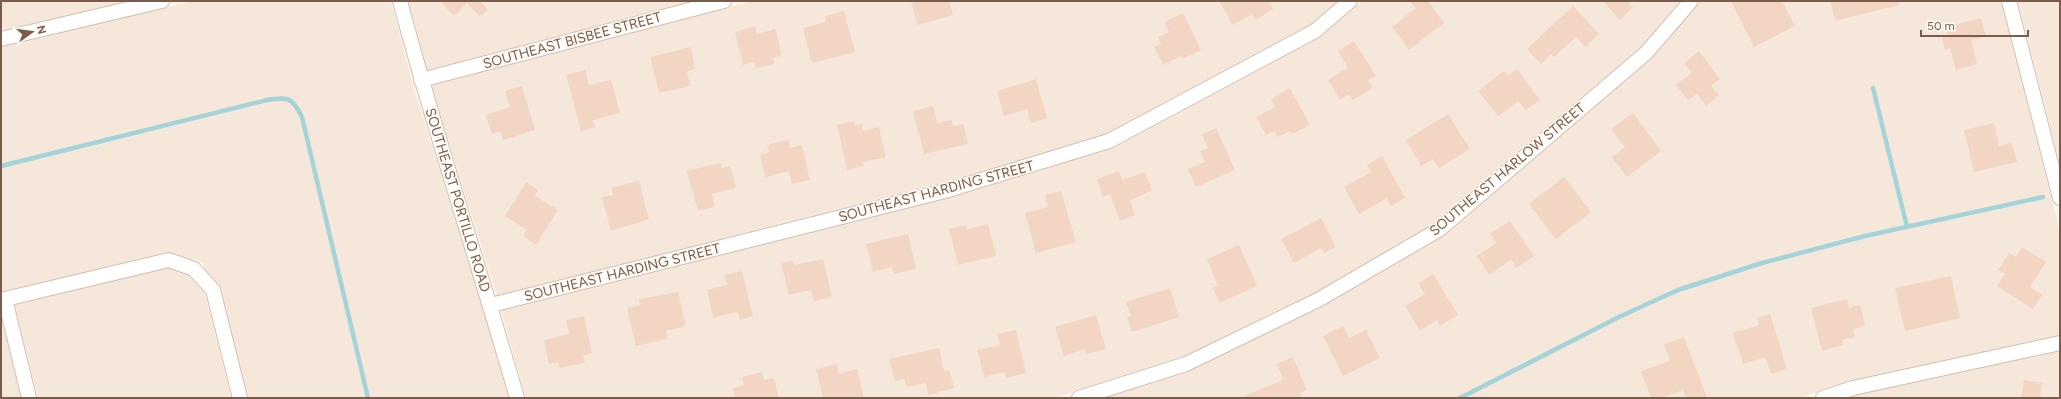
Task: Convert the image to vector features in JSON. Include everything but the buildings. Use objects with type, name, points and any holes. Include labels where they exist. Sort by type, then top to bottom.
[{"type":"street","points":[[1,39],[162,1]]},
{"type":"street","name":"SOUTHEAST PORTILLO ROAD","points":[[400,1],[421,80],[491,305],[517,398]]},
{"type":"street","name":"SOUTHEAST BISBEE STREET","points":[[421,80],[724,1]]},
{"type":"street","name":"SOUTHEAST HARDING STREET","points":[[491,305],[945,190],[1109,141],[1315,31],[1350,1]]},
{"type":"street","name":"SOUTHEAST HARLOW STREET","points":[[1079,398],[1186,364],[1318,300],[1440,229],[1646,53],[1691,1]]},
{"type":"street","points":[[2009,1],[2060,198]]},
{"type":"street","points":[[30,398],[3,300],[169,260],[194,269],[213,290],[240,398]]},
{"type":"street","points":[[1823,398],[1853,388],[2060,342]]},
{"type":"shaded area","points":[[1,1],[129,1],[4,31],[1,18]]},
{"type":"shaded area","points":[[193,1],[391,1],[414,89],[483,307],[509,398],[248,398],[221,288],[203,267],[204,265],[195,258],[193,260],[173,253],[167,252],[1,293],[1,47]]},
{"type":"shaded area","points":[[408,1],[694,1],[427,70]]},
{"type":"shaded area","points":[[753,1],[1338,1],[1310,26],[1106,135],[943,183],[497,296],[431,85]]},
{"type":"shaded area","points":[[1362,1],[1680,1],[1640,48],[1435,223],[1314,294],[1183,357],[1055,398],[526,398],[501,310],[947,198],[1113,148],[1320,37]]},
{"type":"shaded area","points":[[1701,1],[2001,1],[2060,232],[2060,335],[1851,381],[1799,398],[1104,398],[1188,371],[1322,307],[1446,234],[1652,58]]},
{"type":"shaded area","points":[[2018,1],[2060,1],[2060,164]]},
{"type":"shaded area","points":[[168,267],[189,275],[205,293],[231,398],[38,398],[15,305]]},
{"type":"shaded area","points":[[1,317],[21,398],[1,398]]},
{"type":"shaded area","points":[[2060,350],[2060,398],[1846,398],[1855,395]]},
{"type":"waterway","points":[[1873,88],[1907,227]]},
{"type":"waterway","points":[[1,166],[267,100],[289,100],[295,105],[302,117],[368,398]]},
{"type":"waterway","points":[[1460,398],[1619,317],[1678,290],[1762,263],[1865,236],[2043,197]]}]
